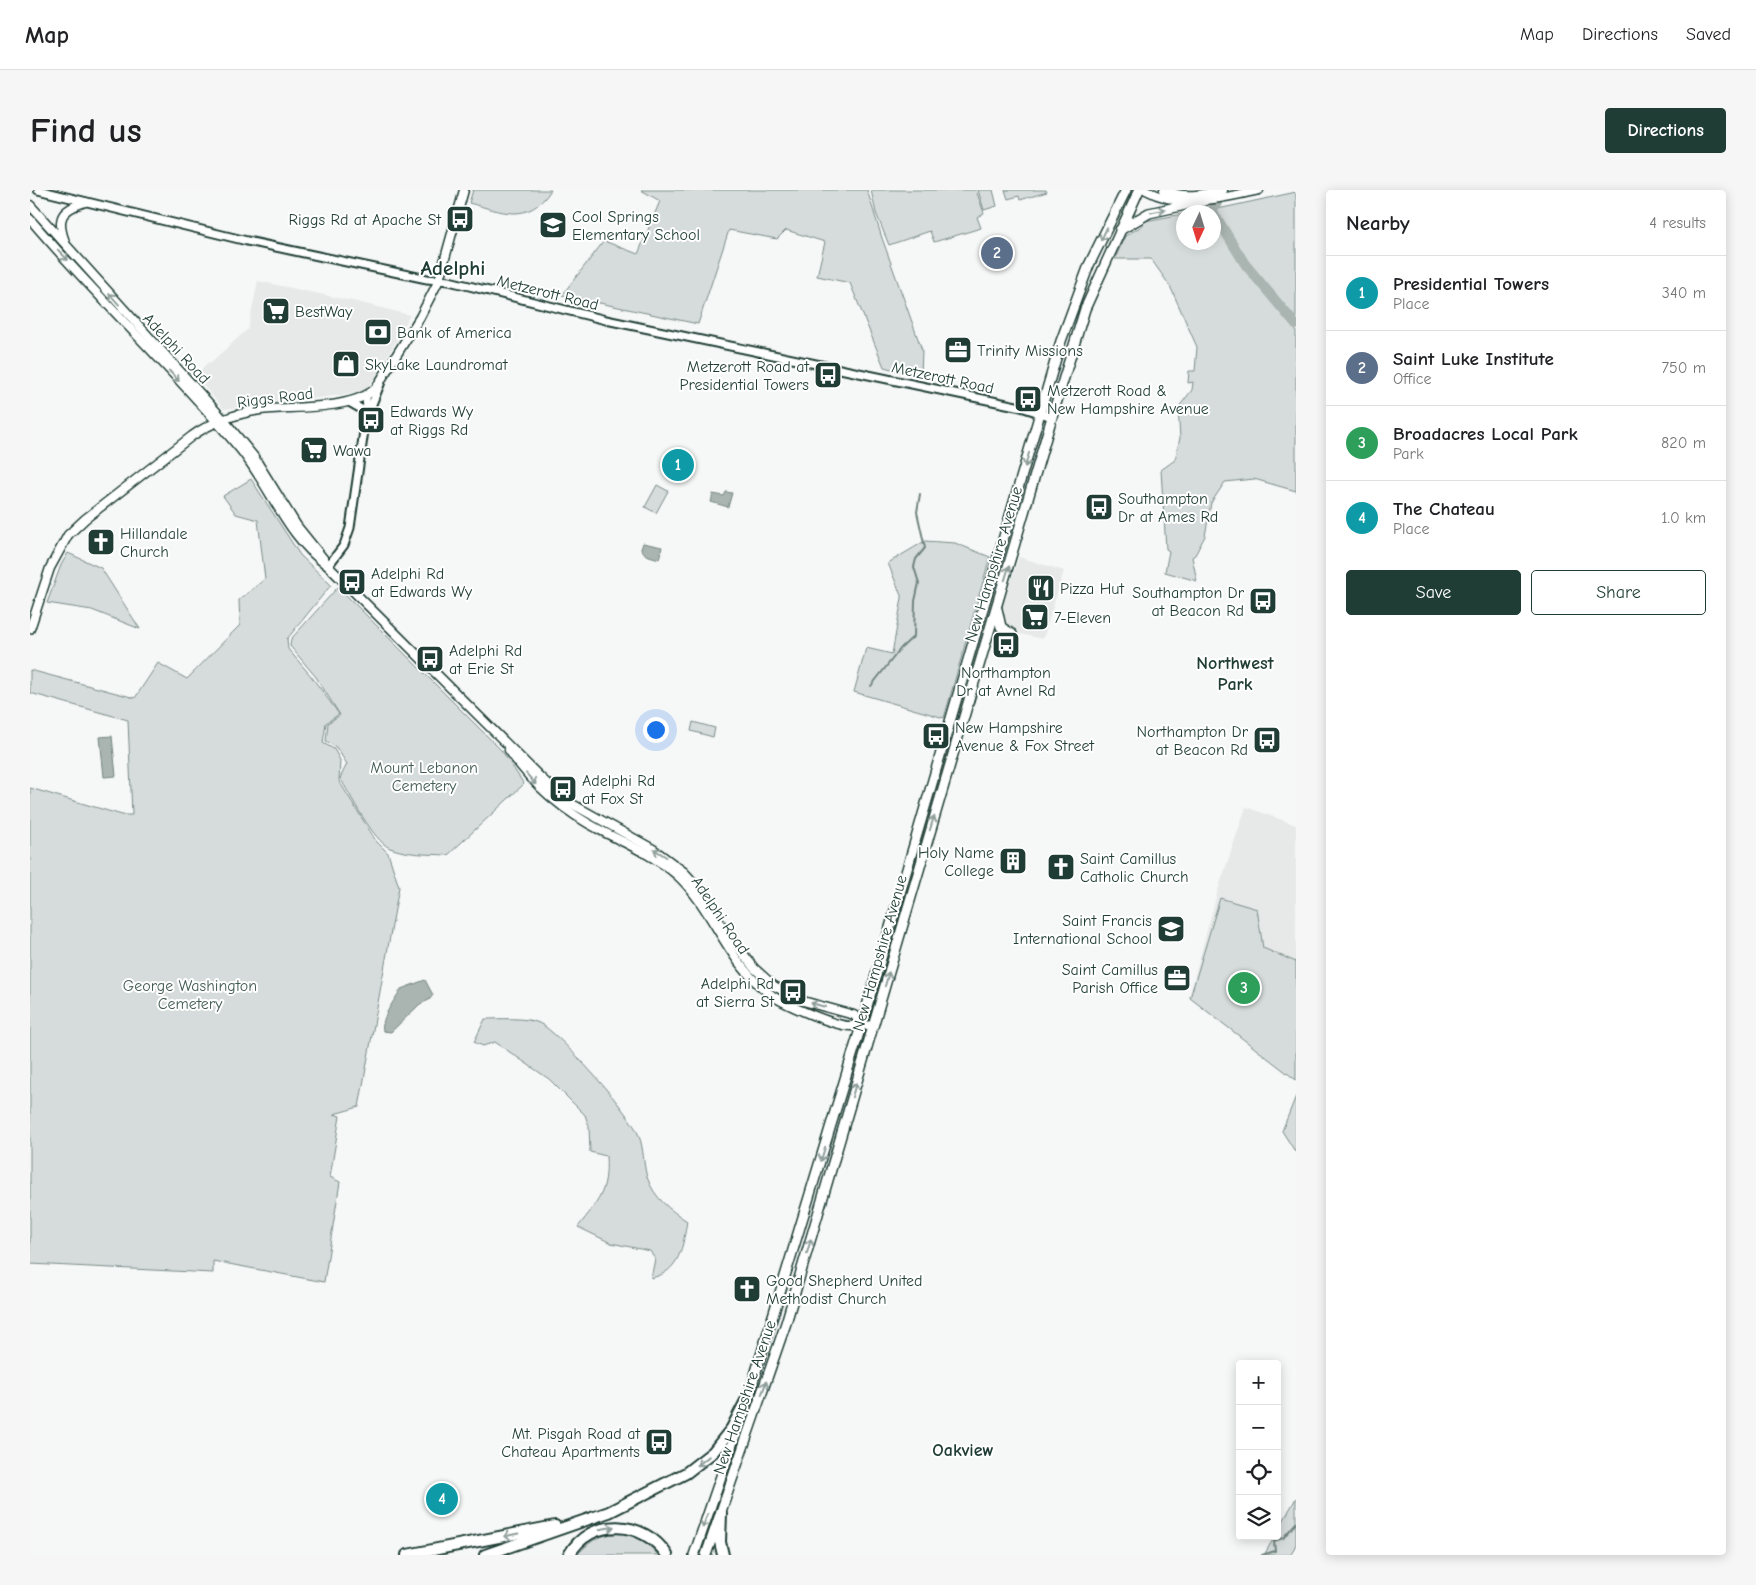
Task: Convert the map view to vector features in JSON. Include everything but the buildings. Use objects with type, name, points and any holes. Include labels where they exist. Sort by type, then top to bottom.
[{"type":"highway","points":[[485,1555],[610,1512],[686,1473],[713,1452],[732,1428],[750,1393]]},
{"type":"highway","points":[[407,1555],[554,1526],[610,1512]]},
{"type":"highway","points":[[721,1513],[720,1542],[722,1555]]},
{"type":"highway","points":[[568,1555],[589,1534],[615,1526],[636,1529],[646,1534],[655,1540],[668,1555]]},
{"type":"main road","name":"Riggs Road","points":[[30,630],[52,563],[72,531],[192,436],[220,420],[260,410],[349,402],[366,396],[381,382],[420,317],[439,280],[464,190]]},
{"type":"main road","name":"New Hampshire Avenue","points":[[694,1555],[750,1393],[862,1024],[1040,413],[1089,265],[1126,190]]},
{"type":"main road","name":"New Hampshire Avenue","points":[[706,1555],[786,1323],[1085,309],[1118,232],[1139,190]]},
{"type":"main road","points":[[1146,190],[1174,202],[1202,198]]},
{"type":"main road","points":[[1164,190],[1202,198]]},
{"type":"main road","points":[[1216,195],[1223,190]]},
{"type":"main road","points":[[1118,232],[1149,213],[1216,195],[1259,190]]},
{"type":"main road","points":[[66,246],[60,229],[63,215],[68,209],[85,202]]},
{"type":"main road","name":"Adelphi Road","points":[[30,205],[220,420],[290,526],[317,558],[328,566],[502,740],[532,781],[557,804],[650,857],[677,876],[696,898],[731,955],[759,986],[779,1000],[801,1011],[850,1026],[862,1024],[873,1026]]},
{"type":"main road","name":"Adelphi Road","points":[[30,220],[220,420]]},
{"type":"main road","points":[[997,605],[996,615],[1000,624],[1012,634]]},
{"type":"street","name":"Metzerott Road","points":[[38,190],[247,241],[439,280],[606,320],[1021,407],[1052,417]]},
{"type":"street","points":[[366,418],[381,382]]},
{"type":"street","points":[[328,566],[340,552],[348,536],[366,418],[366,396]]},
{"type":"street","points":[[349,402],[363,410],[366,418]]},
{"type":"shaded area","points":[[258,281],[410,315],[379,372],[369,386],[359,393],[224,409],[195,376],[208,362],[210,363],[248,329]]},
{"type":"shaded area","points":[[726,492],[732,493],[728,507],[711,502],[713,494],[724,496]]},
{"type":"shaded area","points":[[643,543],[662,547],[659,559],[646,555],[641,549]]},
{"type":"shaded area","points":[[1019,557],[1064,571],[1043,639],[1016,633],[1002,622],[1000,614]]},
{"type":"shaded area","points":[[112,736],[116,776],[104,777],[100,737]]},
{"type":"shaded area","points":[[1246,807],[1296,825],[1296,1057],[1240,1037],[1189,997],[1218,890]]},
{"type":"shaded area","points":[[425,980],[433,995],[429,1000],[420,1004],[391,1032],[383,1031],[386,1015],[401,989]]},
{"type":"green space","points":[[473,190],[551,190],[533,208],[524,212],[514,213],[493,210],[469,203]]},
{"type":"green space","points":[[641,190],[867,190],[922,350],[921,377],[884,367],[850,283],[817,276],[825,242],[786,230],[777,239],[729,230],[698,324],[562,295],[604,241],[638,254],[660,201]]},
{"type":"green space","points":[[871,190],[976,190],[984,213],[977,217],[981,228],[934,242],[930,231],[889,245],[876,213]]},
{"type":"green space","points":[[978,190],[993,190],[997,206],[984,210]]},
{"type":"green space","points":[[1005,190],[1046,190],[1047,192],[1020,200],[1019,196],[1008,199]]},
{"type":"green space","points":[[1296,192],[1296,491],[1254,479],[1225,482],[1211,503],[1205,536],[1192,557],[1197,581],[1165,572],[1169,551],[1166,549],[1161,470],[1175,460],[1180,438],[1178,408],[1192,390],[1193,382],[1188,383],[1189,371],[1195,371],[1197,347],[1170,286],[1151,259],[1115,259],[1125,236],[1142,226],[1145,221],[1176,215],[1176,250],[1221,250],[1221,208]]},
{"type":"green space","name":"George Washington Cemetery","points":[[251,479],[300,555],[331,585],[287,639],[288,649],[339,714],[326,723],[323,743],[334,749],[340,760],[339,781],[376,841],[388,853],[399,887],[359,1107],[334,1114],[340,1116],[330,1177],[340,1182],[324,1282],[213,1261],[213,1273],[30,1264],[30,788],[122,815],[132,815],[128,720],[30,693],[30,670],[135,698],[158,663],[187,679],[240,625],[239,600],[265,579],[258,520],[236,514],[223,496]]},
{"type":"green space","points":[[657,485],[668,491],[656,513],[645,507]]},
{"type":"green space","points":[[925,541],[955,543],[990,557],[944,718],[854,692],[866,648],[892,654],[902,598],[888,563]]},
{"type":"green space","points":[[68,553],[101,568],[140,629],[92,610],[47,603],[61,565]]},
{"type":"green space","name":"Mount Lebanon Cemetery","points":[[338,587],[502,751],[524,784],[448,855],[404,852],[383,844],[369,827],[340,778],[347,764],[336,747],[326,741],[328,723],[340,715],[316,677],[290,646],[291,639]]},
{"type":"green space","points":[[693,722],[715,728],[713,737],[691,731]]},
{"type":"green space","points":[[1220,898],[1257,909],[1263,948],[1296,962],[1296,1080],[1190,998]]},
{"type":"green space","points":[[485,1019],[534,1021],[549,1029],[594,1075],[624,1111],[639,1136],[647,1177],[654,1191],[669,1208],[687,1221],[684,1240],[678,1257],[674,1264],[661,1275],[651,1278],[655,1259],[650,1251],[611,1243],[578,1227],[601,1195],[604,1187],[606,1156],[590,1152],[589,1126],[585,1115],[549,1079],[495,1042],[483,1046],[474,1042]]},
{"type":"green space","points":[[1296,1096],[1296,1153],[1282,1131]]},
{"type":"green space","points":[[1296,1498],[1296,1544],[1291,1555],[1264,1555],[1273,1540],[1281,1540],[1281,1525]]},
{"type":"green space","points":[[626,1533],[643,1539],[658,1555],[577,1555],[594,1540],[611,1534]]},
{"type":"waterway","points":[[1210,191],[1217,205],[1212,210],[1245,264],[1296,325]]},
{"type":"waterway","points":[[871,686],[901,648],[914,636],[915,601],[919,583],[914,567],[916,559],[925,548],[917,512],[920,494]]},
{"type":"waterway","points":[[1262,1555],[1275,1551],[1274,1541],[1283,1538],[1296,1523]]},
{"type":"place","name":"Riggs Rd at Apache St","points":[[460,219]]},
{"type":"place","name":"Cool Springs Elementary School","points":[[553,225]]},
{"type":"place","name":"Saint Luke Institute","points":[[997,253]]},
{"type":"place","name":"BestWay","points":[[276,311]]},
{"type":"place","name":"Bank of America","points":[[378,332]]},
{"type":"place","name":"Trinity Missions","points":[[958,350]]},
{"type":"place","name":"SkyLake Laundromat","points":[[346,364]]},
{"type":"place","name":"Metzerott Road at Presidential Towers","points":[[828,375]]},
{"type":"place","name":"Metzerott Road & New Hampshire Avenue","points":[[1028,399]]},
{"type":"place","name":"Edwards Wy at Riggs Rd","points":[[371,420]]},
{"type":"place","name":"Wawa","points":[[314,450]]},
{"type":"place","name":"Presidential Towers","points":[[678,465]]},
{"type":"place","name":"Southampton Dr at Ames Rd","points":[[1099,507]]},
{"type":"place","name":"Hillandale Church","points":[[101,542]]},
{"type":"place","name":"Adelphi Rd at Edwards Wy","points":[[352,582]]},
{"type":"place","name":"Pizza Hut","points":[[1041,588]]},
{"type":"place","name":"Southampton Dr at Beacon Rd","points":[[1263,601]]},
{"type":"place","name":"7-Eleven","points":[[1035,617]]},
{"type":"place","name":"Northampton Dr at Avnel Rd","points":[[1006,645]]},
{"type":"place","name":"Adelphi Rd at Erie St","points":[[430,659]]},
{"type":"place","name":"New Hampshire Avenue & Fox Street","points":[[936,736]]},
{"type":"place","name":"Northampton Dr at Beacon Rd","points":[[1267,740]]},
{"type":"place","name":"Adelphi Rd at Fox St","points":[[563,789]]},
{"type":"place","name":"Holy Name College","points":[[1013,861]]},
{"type":"place","name":"Saint Camillus Catholic Church","points":[[1061,867]]},
{"type":"place","name":"Saint Francis International School","points":[[1171,929]]},
{"type":"place","name":"Saint Camillus Parish Office","points":[[1177,978]]},
{"type":"place","name":"Broadacres Local Park","points":[[1244,988]]},
{"type":"place","name":"Adelphi Rd at Sierra St","points":[[793,992]]},
{"type":"place","name":"Good Shepherd United Methodist Church","points":[[747,1289]]},
{"type":"place","name":"Mt. Pisgah Road at Chateau Apartments","points":[[659,1442]]},
{"type":"place","name":"The Chateau","points":[[442,1499]]},
{"type":"district","name":"Adelphi","points":[[453,268]]},
{"type":"district","name":"Northwest Park","points":[[1235,673]]},
{"type":"district","name":"Oakview","points":[[963,1450]]}]
